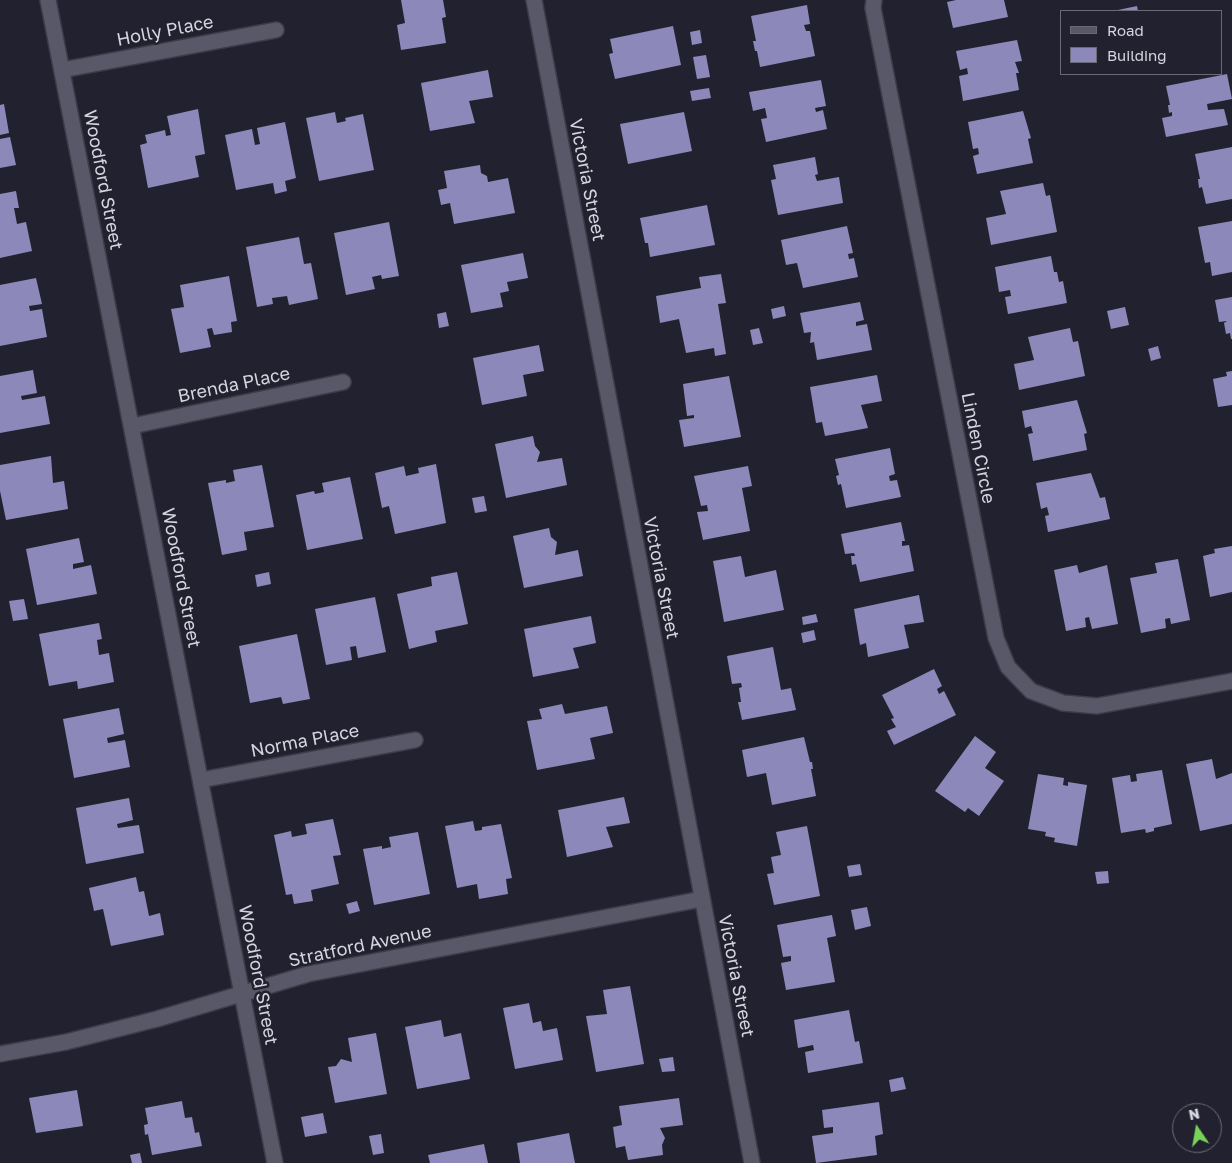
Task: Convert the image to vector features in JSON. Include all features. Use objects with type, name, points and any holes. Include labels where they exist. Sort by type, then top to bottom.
[{"type":"street","name":"Woodford Street","points":[[48,0],[275,1163]]},
{"type":"street","name":"Victoria Street","points":[[534,0],[752,1163]]},
{"type":"street","name":"Linden Circle","points":[[874,0],[873,8],[996,638],[1008,667],[1031,691],[1063,703],[1097,706],[1232,681]]},
{"type":"street","name":"Holly Place","points":[[62,70],[276,30]]},
{"type":"street","name":"Brenda Place","points":[[132,426],[343,382]]},
{"type":"street","name":"Norma Place","points":[[201,780],[415,740]]},
{"type":"street","name":"Stratford Avenue","points":[[0,1054],[66,1042],[157,1020],[308,974],[702,899]]},
{"type":"building","points":[[401,0],[443,0],[446,17],[442,18],[446,43],[401,50],[397,25],[405,23]]},
{"type":"building","points":[[956,0],[1004,0],[1008,17],[953,28],[947,2]]},
{"type":"building","points":[[807,5],[810,24],[804,25],[806,31],[810,31],[815,56],[760,67],[753,41],[756,41],[751,16]]},
{"type":"building","points":[[1137,6],[1138,10],[1118,10]]},
{"type":"building","points":[[673,26],[681,65],[615,79],[609,54],[613,53],[610,39]]},
{"type":"building","points":[[700,30],[702,43],[692,45],[690,32]]},
{"type":"building","points":[[1017,40],[1022,61],[1015,62],[1019,73],[1016,73],[1019,90],[963,101],[959,76],[968,74],[967,68],[960,70],[956,51]]},
{"type":"building","points":[[706,55],[710,77],[697,79],[693,57]]},
{"type":"building","points":[[488,70],[493,97],[469,101],[475,123],[430,131],[421,83]]},
{"type":"building","points":[[1227,74],[1232,99],[1207,104],[1208,110],[1224,109],[1228,125],[1166,137],[1162,118],[1172,116],[1172,112],[1169,113],[1168,105],[1170,105],[1166,86]]},
{"type":"building","points":[[821,80],[826,106],[815,108],[816,112],[823,110],[827,129],[766,142],[761,119],[767,118],[765,108],[753,111],[749,92]]},
{"type":"building","points":[[709,88],[711,98],[692,101],[690,91]]},
{"type":"building","points":[[4,104],[9,133],[0,135],[0,105]]},
{"type":"building","points":[[198,109],[205,154],[195,156],[199,177],[148,188],[140,145],[147,143],[145,135],[165,130],[166,136],[171,135],[167,116]]},
{"type":"building","points":[[1023,111],[1031,138],[1028,139],[1033,163],[977,174],[973,156],[979,154],[978,148],[973,149],[968,122]]},
{"type":"building","points":[[335,112],[337,123],[346,121],[345,118],[363,114],[374,170],[319,181],[306,118]]},
{"type":"building","points":[[684,112],[692,151],[628,164],[620,124]]},
{"type":"building","points":[[285,122],[296,178],[285,181],[287,191],[275,194],[273,183],[236,190],[225,135],[252,129],[255,145],[260,144],[257,128]]},
{"type":"building","points":[[10,137],[16,165],[0,168],[0,139]]},
{"type":"building","points":[[1232,147],[1232,199],[1206,204],[1202,187],[1199,188],[1198,179],[1200,179],[1195,154]]},
{"type":"building","points":[[815,157],[818,174],[815,175],[817,181],[839,177],[843,203],[778,215],[771,180],[776,179],[773,165]]},
{"type":"building","points":[[480,165],[481,173],[487,176],[488,182],[508,178],[515,213],[454,224],[450,203],[441,205],[438,190],[447,188],[444,171]]},
{"type":"building","points":[[1043,183],[1046,196],[1050,195],[1057,232],[991,245],[986,218],[1006,214],[1000,191]]},
{"type":"building","points":[[16,191],[19,208],[14,208],[17,224],[26,222],[32,251],[0,258],[0,194]]},
{"type":"building","points":[[707,205],[715,245],[650,257],[648,243],[645,243],[640,218]]},
{"type":"building","points":[[1232,221],[1232,272],[1212,276],[1210,262],[1205,263],[1198,227]]},
{"type":"building","points":[[389,222],[399,276],[382,279],[381,275],[372,277],[375,289],[346,295],[334,233]]},
{"type":"building","points":[[847,226],[853,253],[848,254],[849,259],[854,258],[858,277],[803,288],[797,263],[786,265],[781,240]]},
{"type":"building","points":[[299,237],[304,264],[311,263],[318,299],[289,305],[287,296],[272,298],[273,304],[257,307],[246,247]]},
{"type":"building","points":[[523,253],[528,278],[507,282],[509,291],[500,293],[503,307],[471,313],[461,265]]},
{"type":"building","points":[[1051,256],[1054,272],[1057,272],[1059,282],[1063,281],[1067,303],[1008,314],[1005,297],[1011,296],[1010,290],[999,292],[995,267]]},
{"type":"building","points":[[721,274],[726,303],[718,304],[726,354],[715,356],[714,348],[686,353],[679,319],[660,323],[656,296],[701,288],[699,277]]},
{"type":"building","points":[[229,276],[237,321],[231,322],[232,332],[214,335],[212,328],[207,329],[211,347],[180,353],[171,309],[184,307],[180,285]]},
{"type":"building","points":[[36,278],[42,304],[29,306],[30,311],[42,309],[47,337],[0,346],[0,285]]},
{"type":"building","points":[[1232,297],[1231,339],[1230,333],[1226,334],[1224,323],[1227,321],[1219,322],[1215,300]]},
{"type":"building","points":[[860,302],[864,320],[856,322],[856,326],[867,324],[872,350],[817,360],[814,342],[810,343],[811,332],[804,333],[800,313]]},
{"type":"building","points":[[784,306],[786,316],[773,319],[771,309]]},
{"type":"building","points":[[1125,307],[1129,325],[1111,329],[1107,311]]},
{"type":"building","points":[[446,312],[449,326],[439,328],[437,314]]},
{"type":"building","points":[[759,328],[763,343],[753,345],[750,330]]},
{"type":"building","points":[[1070,328],[1073,342],[1078,341],[1085,376],[1019,390],[1014,364],[1034,360],[1028,337]]},
{"type":"building","points":[[539,345],[544,371],[523,375],[527,396],[482,405],[473,358]]},
{"type":"building","points":[[1158,346],[1161,358],[1151,361],[1148,349]]},
{"type":"building","points":[[33,370],[37,393],[21,396],[22,400],[45,396],[50,424],[0,433],[0,376]]},
{"type":"building","points":[[1232,371],[1232,405],[1218,407],[1213,379],[1227,376],[1226,372]]},
{"type":"building","points":[[877,375],[882,401],[861,405],[868,428],[825,436],[822,422],[816,423],[810,387]]},
{"type":"building","points":[[729,376],[741,437],[684,447],[679,420],[694,418],[694,415],[687,416],[683,384]]},
{"type":"building","points":[[1077,400],[1087,433],[1084,434],[1087,450],[1033,461],[1028,434],[1033,433],[1031,426],[1025,428],[1022,411]]},
{"type":"building","points":[[533,436],[535,446],[540,452],[537,462],[562,458],[567,485],[506,498],[495,444]]},
{"type":"building","points":[[890,448],[895,474],[889,476],[890,481],[897,480],[901,497],[846,508],[841,484],[838,485],[836,476],[839,475],[835,459]]},
{"type":"building","points":[[51,456],[53,483],[64,481],[68,509],[6,520],[0,491],[0,465]]},
{"type":"building","points":[[436,464],[446,523],[395,534],[389,506],[382,508],[375,473],[404,466],[406,476],[419,473],[418,468]]},
{"type":"building","points":[[262,465],[274,527],[244,532],[247,550],[222,555],[208,483],[226,480],[226,483],[235,481],[233,470]]},
{"type":"building","points":[[748,466],[752,486],[742,488],[750,531],[703,540],[697,512],[708,511],[707,505],[701,506],[694,476]]},
{"type":"building","points":[[1091,473],[1100,498],[1105,497],[1110,519],[1048,532],[1045,516],[1049,515],[1047,507],[1041,509],[1036,483]]},
{"type":"building","points":[[350,477],[363,539],[307,550],[296,495],[314,491],[315,494],[324,492],[322,483]]},
{"type":"building","points":[[484,496],[487,511],[475,513],[472,498]]},
{"type":"building","points":[[901,522],[905,541],[902,541],[902,546],[909,545],[914,571],[860,582],[856,564],[852,565],[851,556],[855,556],[854,553],[845,554],[841,534]]},
{"type":"building","points":[[549,528],[551,537],[557,542],[555,555],[578,550],[583,576],[524,588],[513,536]]},
{"type":"building","points":[[79,538],[84,562],[73,564],[73,569],[91,565],[97,594],[37,605],[26,549]]},
{"type":"building","points":[[1232,546],[1232,592],[1210,597],[1203,556],[1215,553],[1214,549]]},
{"type":"building","points":[[741,556],[745,577],[776,570],[784,610],[724,622],[713,561]]},
{"type":"building","points":[[1178,559],[1190,620],[1171,624],[1170,618],[1165,619],[1166,628],[1141,633],[1130,578],[1157,573],[1155,563]]},
{"type":"building","points":[[1077,565],[1079,573],[1107,565],[1118,624],[1092,629],[1089,617],[1085,618],[1086,627],[1066,631],[1054,570]]},
{"type":"building","points":[[269,572],[271,584],[257,587],[255,575]]},
{"type":"building","points":[[457,572],[468,624],[435,631],[437,642],[409,649],[397,594],[432,586],[431,577]]},
{"type":"building","points":[[919,595],[924,622],[904,625],[909,648],[868,657],[866,643],[860,645],[854,609]]},
{"type":"building","points":[[375,597],[386,652],[358,658],[356,646],[350,647],[352,660],[326,665],[315,609]]},
{"type":"building","points":[[24,599],[28,619],[13,621],[9,601]]},
{"type":"building","points":[[816,614],[818,622],[803,625],[802,617]]},
{"type":"building","points":[[591,616],[596,643],[573,648],[579,668],[533,677],[524,629]]},
{"type":"building","points":[[99,623],[102,639],[97,640],[99,655],[109,653],[114,682],[78,689],[77,681],[49,686],[39,634]]},
{"type":"building","points":[[814,630],[816,640],[803,643],[801,633]]},
{"type":"building","points":[[297,634],[310,699],[283,704],[281,697],[250,703],[239,646]]},
{"type":"building","points":[[773,647],[781,690],[791,688],[796,710],[742,720],[738,702],[741,702],[739,688],[742,687],[741,683],[732,684],[727,656]]},
{"type":"building","points":[[934,669],[942,686],[937,689],[939,694],[944,691],[956,715],[894,745],[887,731],[896,727],[891,719],[894,718],[882,695]]},
{"type":"building","points":[[562,704],[565,714],[607,706],[613,733],[590,738],[595,759],[537,770],[527,721],[542,719],[539,709]]},
{"type":"building","points":[[119,708],[124,734],[107,738],[108,743],[125,740],[130,767],[74,778],[63,719]]},
{"type":"building","points":[[975,736],[996,752],[985,768],[1004,781],[979,816],[968,808],[965,812],[935,791]]},
{"type":"building","points":[[804,737],[810,762],[812,762],[813,769],[811,769],[816,796],[772,805],[766,773],[747,777],[742,750]]},
{"type":"building","points":[[1212,759],[1216,779],[1232,773],[1232,824],[1200,831],[1186,764]]},
{"type":"building","points":[[1162,770],[1172,824],[1154,828],[1154,831],[1146,833],[1145,829],[1121,833],[1112,778],[1130,775],[1131,782],[1137,781],[1136,774]]},
{"type":"building","points":[[1038,774],[1064,778],[1063,785],[1068,786],[1068,782],[1087,785],[1077,846],[1054,842],[1055,838],[1045,836],[1046,832],[1028,829]]},
{"type":"building","points":[[624,797],[630,823],[606,827],[613,847],[567,857],[558,810]]},
{"type":"building","points":[[129,798],[133,820],[117,824],[118,828],[139,825],[144,853],[86,864],[76,808]]},
{"type":"building","points":[[333,819],[341,855],[333,856],[339,884],[311,890],[313,901],[294,904],[292,894],[286,895],[274,835],[291,831],[292,837],[307,834],[305,824]]},
{"type":"building","points":[[473,821],[475,831],[482,830],[482,827],[501,824],[512,878],[506,879],[508,894],[479,899],[477,884],[457,888],[445,826]]},
{"type":"building","points":[[807,826],[820,896],[774,905],[767,874],[774,873],[771,857],[781,855],[776,832]]},
{"type":"building","points":[[418,832],[430,894],[374,905],[363,849],[382,846],[382,849],[391,847],[389,837]]},
{"type":"building","points":[[860,864],[862,875],[849,877],[847,866]]},
{"type":"building","points":[[1108,871],[1109,883],[1097,884],[1095,872]]},
{"type":"building","points":[[136,877],[139,892],[144,891],[149,916],[160,913],[164,935],[111,946],[103,909],[94,911],[89,888]]},
{"type":"building","points":[[357,901],[360,911],[349,914],[346,904]]},
{"type":"building","points":[[867,907],[871,926],[855,930],[851,910]]},
{"type":"building","points":[[832,915],[836,936],[827,938],[835,982],[786,990],[781,963],[791,961],[791,956],[783,957],[777,925]]},
{"type":"building","points":[[630,986],[644,1064],[596,1072],[586,1016],[607,1014],[603,990]]},
{"type":"building","points":[[529,1003],[533,1023],[541,1021],[543,1031],[557,1028],[563,1060],[515,1069],[503,1008]]},
{"type":"building","points":[[849,1010],[855,1042],[859,1041],[863,1063],[808,1073],[805,1052],[814,1050],[813,1045],[798,1048],[794,1020]]},
{"type":"building","points":[[441,1020],[444,1037],[461,1033],[470,1079],[417,1089],[405,1027]]},
{"type":"building","points":[[376,1033],[387,1094],[335,1103],[328,1067],[336,1066],[341,1059],[352,1062],[348,1038]]},
{"type":"building","points":[[673,1057],[675,1071],[662,1072],[659,1059]]},
{"type":"building","points":[[903,1077],[906,1089],[891,1092],[889,1080]]},
{"type":"building","points":[[77,1090],[83,1126],[36,1133],[29,1098]]},
{"type":"building","points":[[679,1098],[683,1125],[660,1128],[665,1138],[662,1145],[663,1155],[628,1160],[625,1146],[616,1148],[613,1127],[622,1125],[619,1106]]},
{"type":"building","points":[[182,1101],[185,1118],[192,1117],[195,1133],[199,1132],[202,1146],[152,1155],[148,1134],[145,1135],[144,1125],[148,1124],[145,1108]]},
{"type":"building","points":[[879,1102],[883,1134],[875,1136],[877,1155],[816,1163],[812,1136],[833,1133],[833,1127],[824,1128],[822,1110]]},
{"type":"building","points":[[323,1113],[327,1133],[305,1137],[301,1117]]},
{"type":"building","points":[[569,1133],[575,1163],[520,1163],[517,1143]]},
{"type":"building","points":[[381,1134],[384,1153],[373,1155],[369,1136]]},
{"type":"building","points":[[484,1144],[488,1163],[430,1163],[428,1155]]},
{"type":"building","points":[[140,1153],[142,1163],[132,1163],[130,1155]]}]
